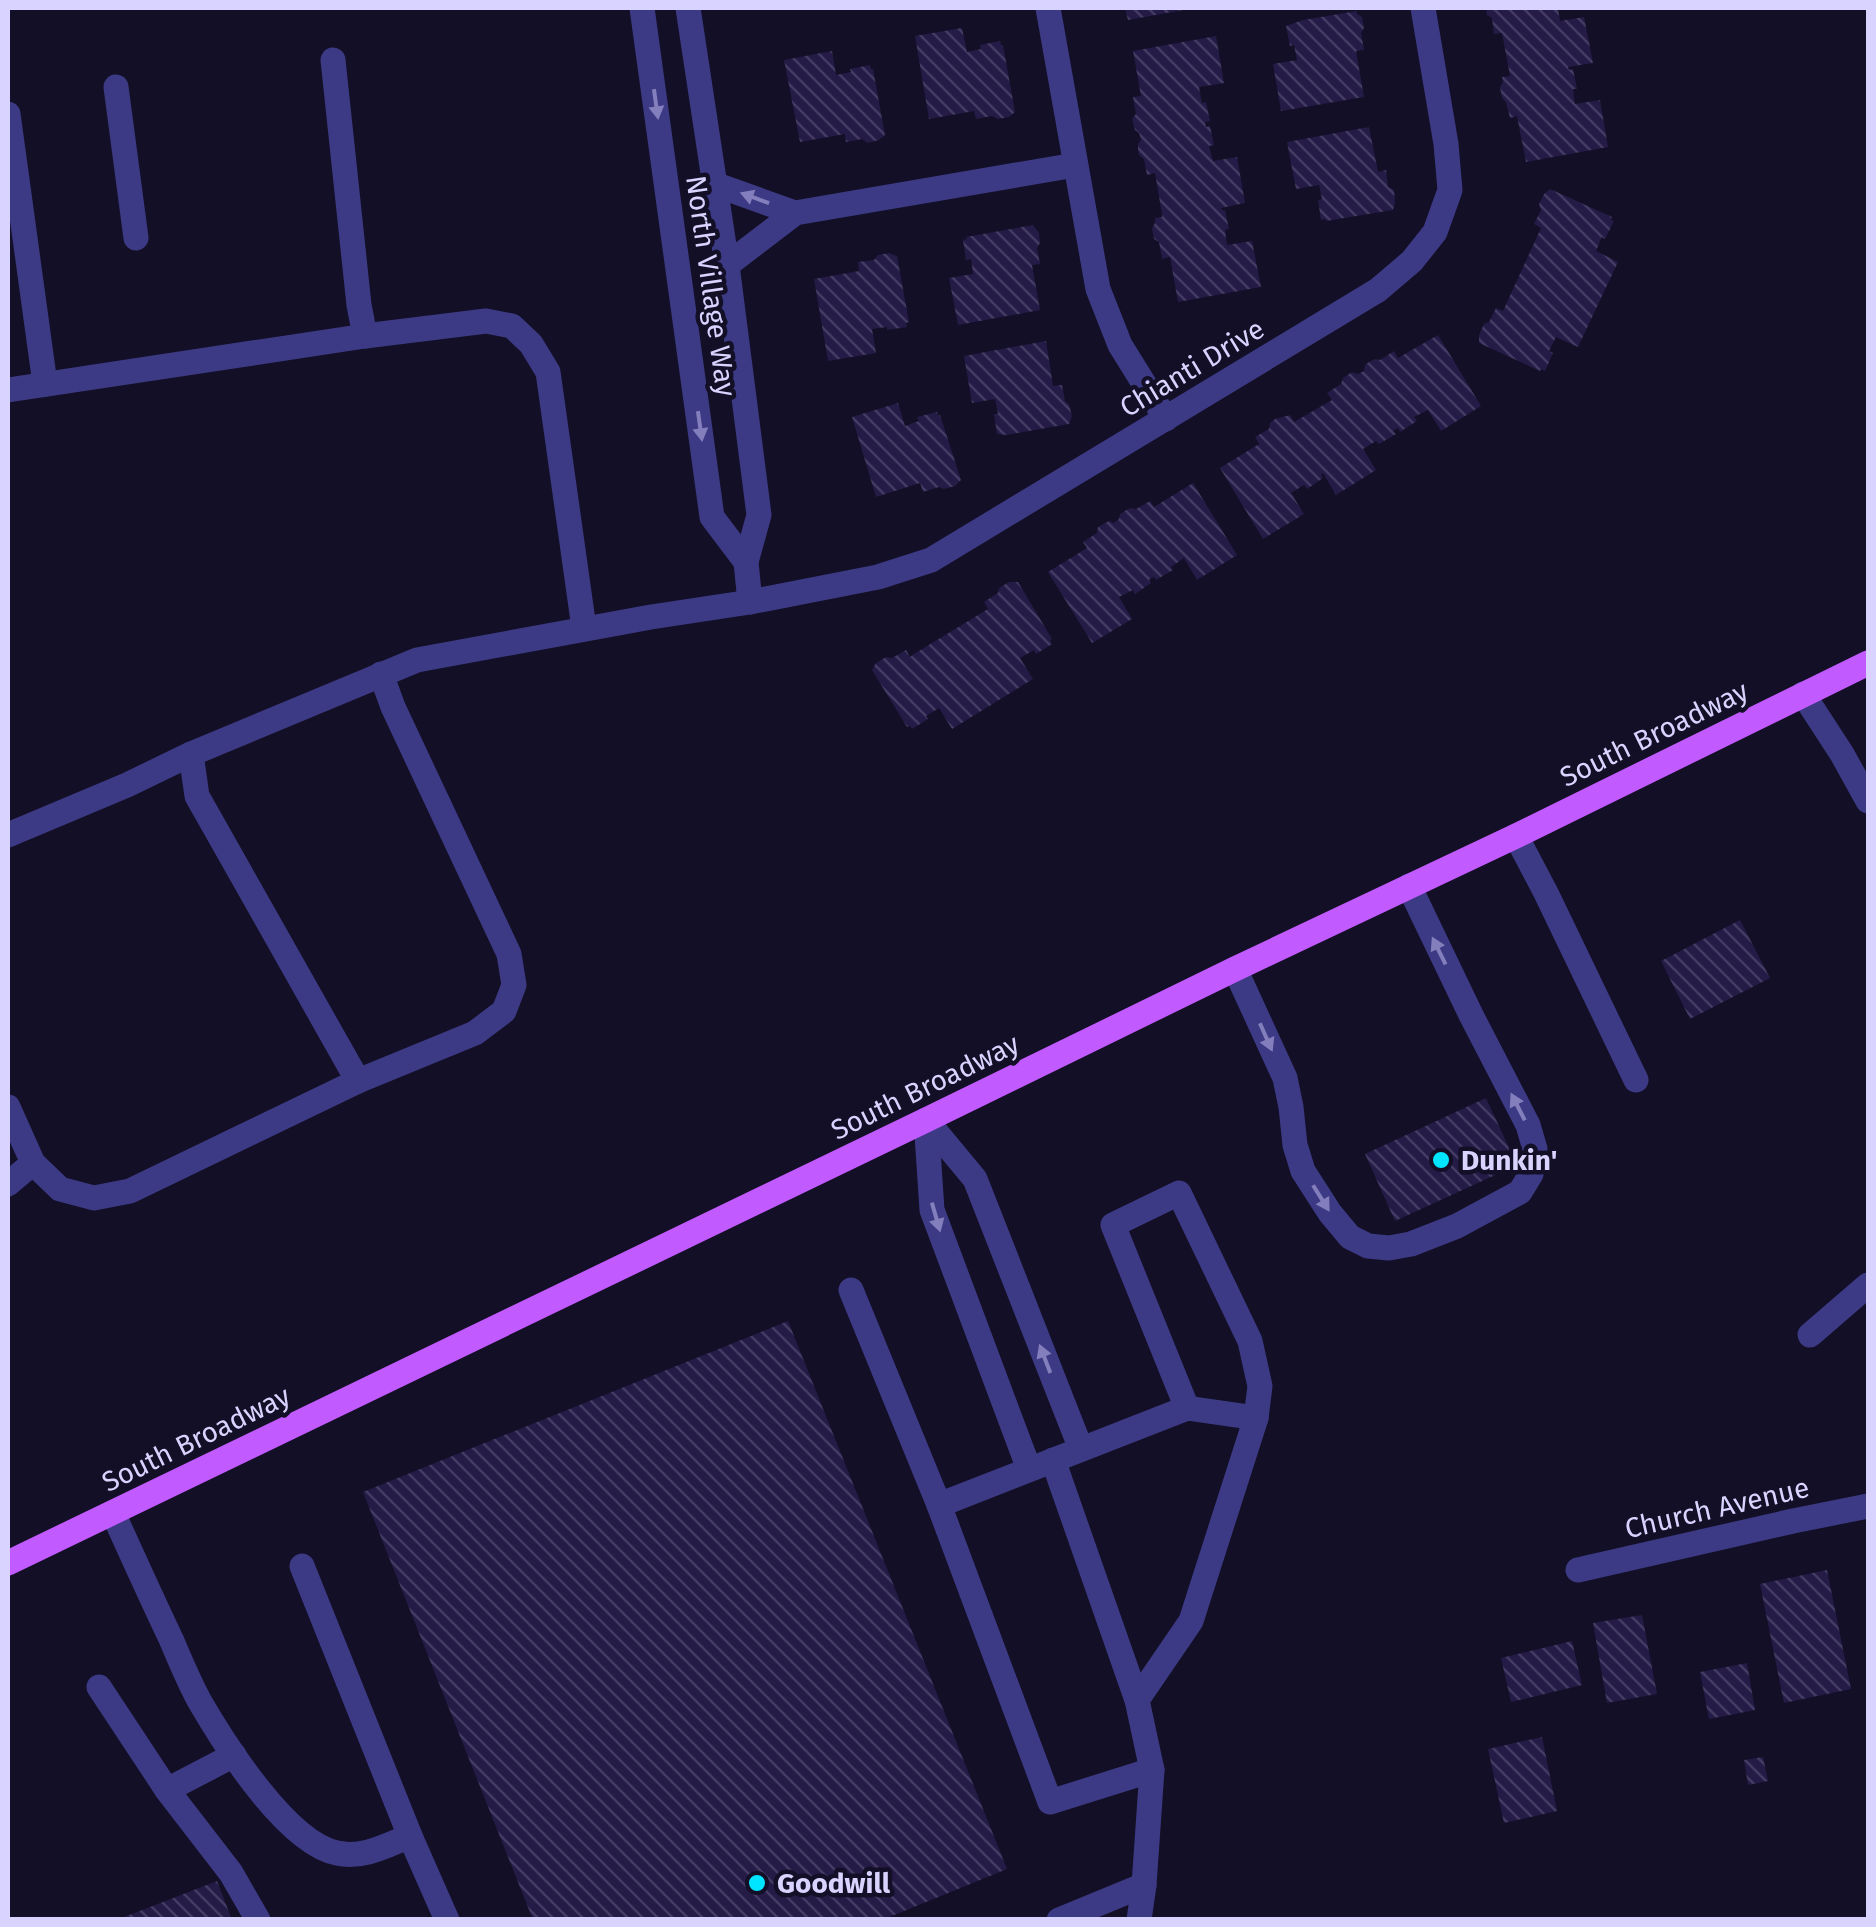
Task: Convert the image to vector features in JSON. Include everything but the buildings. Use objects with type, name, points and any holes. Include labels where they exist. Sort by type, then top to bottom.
[{"type":"main road","name":"South Broadway","points":[[8,1563],[1868,663]]},
{"type":"street","name":"North Village Way","points":[[642,8],[712,518],[746,562]]},
{"type":"street","name":"North Village Way","points":[[688,8],[760,515],[746,562],[750,602]]},
{"type":"street","points":[[1048,8],[1098,289],[1120,345],[1166,420]]},
{"type":"street","name":"Chianti Drive","points":[[8,835],[417,660],[750,602],[878,577],[931,560],[1378,290],[1412,260],[1434,232],[1450,190],[1423,8]]},
{"type":"street","points":[[333,60],[365,336]]},
{"type":"street","points":[[116,87],[136,238]]},
{"type":"street","points":[[8,114],[45,384]]},
{"type":"street","points":[[726,264],[795,213],[1076,165]]},
{"type":"street","points":[[714,184],[795,213]]},
{"type":"street","points":[[8,390],[365,336],[486,322],[512,326],[532,344],[548,372],[584,628]]},
{"type":"street","points":[[8,1108],[33,1163],[60,1189],[94,1198],[130,1191],[358,1082],[475,1032],[504,1011],[514,985],[508,954],[381,674]]},
{"type":"street","points":[[1803,694],[1868,800]]},
{"type":"street","points":[[191,754],[198,796],[358,1082]]},
{"type":"street","points":[[1516,836],[1636,1080]]},
{"type":"street","points":[[1235,969],[1284,1078],[1303,1171],[1350,1237],[1368,1246],[1389,1248],[1411,1244],[1456,1226],[1520,1192],[1531,1174],[1535,1149],[1528,1125],[1410,886]]},
{"type":"street","points":[[926,1120],[975,1180],[1081,1449]]},
{"type":"street","points":[[926,1120],[932,1210],[1137,1700],[1152,1770],[1139,1920]]},
{"type":"street","points":[[8,1184],[33,1163]]},
{"type":"street","points":[[1137,1700],[1190,1620],[1256,1418],[1260,1386],[1250,1341],[1179,1193],[1113,1225],[1188,1408]]},
{"type":"street","points":[[1810,1335],[1868,1285]]},
{"type":"street","points":[[850,1290],[938,1505],[1050,1802],[1152,1770]]},
{"type":"street","points":[[938,1505],[1188,1408],[1256,1418]]},
{"type":"street","name":"Church Avenue","points":[[1578,1570],[1868,1506]]},
{"type":"street","points":[[112,1513],[199,1700],[272,1805],[301,1836],[340,1854],[364,1854],[410,1836]]},
{"type":"street","points":[[302,1566],[447,1920]]},
{"type":"street","points":[[99,1687],[167,1790],[231,1874],[258,1920]]},
{"type":"street","points":[[167,1790],[234,1755]]},
{"type":"street","points":[[1059,1920],[1144,1885]]},
{"type":"place","name":"Dunkin'","points":[[1441,1160]]},
{"type":"place","name":"Goodwill","points":[[757,1883]]}]
